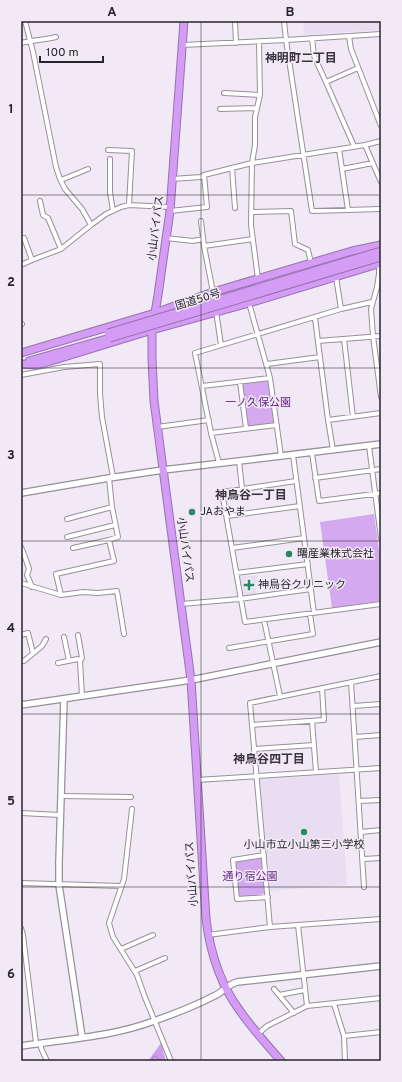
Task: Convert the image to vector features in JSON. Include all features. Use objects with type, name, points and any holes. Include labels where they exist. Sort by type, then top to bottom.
[{"type":"highway","name":"小山バイパス","points":[[184,21],[170,209],[152,330],[153,382],[157,427],[191,680],[208,935],[211,950],[218,968],[226,987],[239,1010],[280,1061]]},
{"type":"highway","points":[[21,353],[155,313],[213,292],[311,263],[381,245]]},
{"type":"highway","name":"国道50号","points":[[21,364],[381,251]]},
{"type":"highway","points":[[21,364],[36,365],[51,361],[216,311],[249,303],[336,277],[380,262]]},
{"type":"highway","name":"国道50号","points":[[21,357],[109,336],[380,262]]},
{"type":"street","points":[[25,21],[60,180],[65,189],[82,209],[90,225]]},
{"type":"street","points":[[235,21],[236,43]]},
{"type":"street","points":[[284,21],[312,211],[381,209]]},
{"type":"street","points":[[182,45],[259,42],[381,34]]},
{"type":"street","points":[[349,36],[351,49],[381,126]]},
{"type":"street","points":[[21,43],[30,40],[56,37]]},
{"type":"street","points":[[312,38],[314,56],[354,146]]},
{"type":"street","points":[[258,279],[251,225],[251,212],[255,117],[260,95],[259,42]]},
{"type":"street","points":[[326,82],[358,68]]},
{"type":"street","points":[[224,94],[260,95]]},
{"type":"street","points":[[220,109],[257,108]]},
{"type":"street","points":[[172,179],[201,177],[252,163],[366,145],[381,141]]},
{"type":"street","points":[[366,145],[381,182]]},
{"type":"street","points":[[339,149],[348,210]]},
{"type":"street","points":[[108,150],[132,151],[129,205]]},
{"type":"street","points":[[110,159],[110,192],[114,211]]},
{"type":"street","points":[[342,169],[373,163]]},
{"type":"street","points":[[232,168],[235,208]]},
{"type":"street","points":[[60,180],[88,169]]},
{"type":"street","points":[[21,265],[61,249],[90,225],[106,214],[121,207],[129,205],[170,209],[207,207],[204,175]]},
{"type":"street","points":[[40,201],[43,215],[48,218],[61,249]]},
{"type":"street","points":[[251,212],[291,211],[295,244],[308,250],[311,263]]},
{"type":"street","points":[[201,221],[204,246],[213,292]]},
{"type":"street","points":[[21,239],[24,238],[32,260]]},
{"type":"street","points":[[166,238],[193,241],[203,239]]},
{"type":"street","points":[[204,246],[253,239]]},
{"type":"street","points":[[380,262],[380,274],[371,309],[381,397]]},
{"type":"street","points":[[336,277],[341,309]]},
{"type":"street","points":[[218,463],[195,353],[341,309],[372,302]]},
{"type":"street","points":[[249,303],[270,378],[281,456]]},
{"type":"street","points":[[216,311],[221,346]]},
{"type":"street","points":[[315,318],[333,450]]},
{"type":"street","points":[[318,341],[381,336]]},
{"type":"street","points":[[344,339],[354,416]]},
{"type":"street","points":[[267,364],[320,357]]},
{"type":"street","points":[[21,375],[64,367],[100,364],[101,402],[111,478],[112,507],[118,537],[73,548]]},
{"type":"street","points":[[202,386],[270,378]]},
{"type":"street","points":[[240,382],[246,428]]},
{"type":"street","points":[[328,420],[381,413]]},
{"type":"street","points":[[157,427],[209,420]]},
{"type":"street","points":[[212,434],[246,428],[277,425]]},
{"type":"street","points":[[21,493],[163,470],[381,444]]},
{"type":"street","points":[[369,446],[381,538]]},
{"type":"street","points":[[312,453],[319,501],[381,493]]},
{"type":"street","points":[[230,648],[312,634],[311,589],[293,455]]},
{"type":"street","points":[[239,461],[242,489]]},
{"type":"street","points":[[315,478],[381,469]]},
{"type":"street","points":[[296,481],[222,492],[245,622],[381,604]]},
{"type":"street","points":[[227,516],[300,506]]},
{"type":"street","points":[[67,519],[112,507]]},
{"type":"street","points":[[67,537],[115,525]]},
{"type":"street","points":[[232,548],[304,538]]},
{"type":"street","points":[[61,595],[56,574],[114,561],[109,540]]},
{"type":"street","points":[[21,547],[29,569],[27,575],[32,587]]},
{"type":"street","points":[[236,573],[308,564]]},
{"type":"street","points":[[21,583],[61,595],[83,592],[98,593],[117,591],[124,634]]},
{"type":"street","points":[[181,604],[240,599],[311,589]]},
{"type":"street","points":[[264,620],[280,696]]},
{"type":"street","points":[[21,635],[28,633],[33,653]]},
{"type":"street","points":[[78,635],[82,658],[80,661],[82,696]]},
{"type":"street","points":[[64,637],[69,661]]},
{"type":"street","points":[[21,661],[42,646],[46,639]]},
{"type":"street","points":[[21,705],[191,680],[381,642]]},
{"type":"street","points":[[58,663],[78,659],[80,661]]},
{"type":"street","points":[[270,927],[250,703],[381,676]]},
{"type":"street","points":[[351,682],[364,887]]},
{"type":"street","points":[[252,725],[324,720],[322,688]]},
{"type":"street","points":[[64,699],[59,885],[82,1037]]},
{"type":"street","points":[[353,706],[381,704]]},
{"type":"street","points":[[312,721],[316,772]]},
{"type":"street","points":[[355,737],[381,735]]},
{"type":"street","points":[[254,749],[314,745]]},
{"type":"street","points":[[197,780],[381,768]]},
{"type":"street","points":[[61,796],[131,797]]},
{"type":"street","points":[[359,801],[381,800]]},
{"type":"street","points":[[132,808],[124,880],[109,923],[114,937],[137,975],[171,1061]]},
{"type":"street","points":[[21,813],[60,814]]},
{"type":"street","points":[[361,832],[381,830]]},
{"type":"street","points":[[264,855],[233,860],[237,899],[268,897]]},
{"type":"street","points":[[363,860],[381,858]]},
{"type":"street","points":[[21,883],[121,886]]},
{"type":"street","points":[[208,935],[270,927],[381,919]]},
{"type":"street","points":[[298,925],[307,1006]]},
{"type":"street","points":[[21,928],[38,1043],[42,1048],[47,1061]]},
{"type":"street","points":[[121,949],[153,935]]},
{"type":"street","points":[[134,971],[165,958]]},
{"type":"street","points":[[21,1046],[119,1032],[154,1021],[215,996],[226,987],[237,982],[381,966]]},
{"type":"street","points":[[274,989],[294,1013]]},
{"type":"street","points":[[279,995],[305,990]]},
{"type":"street","points":[[258,1034],[267,1026],[307,1006],[381,998]]},
{"type":"street","points":[[334,1004],[344,1036],[345,1061]]},
{"type":"street","points":[[344,1036],[381,1032]]},
{"type":"shaded area","points":[[303,21],[381,21],[381,30],[304,35]]},
{"type":"shaded area","name":"神鳥谷クリニック","points":[[240,576],[257,576],[256,594],[243,596]]},
{"type":"shaded area","name":"小山市立小山第三小学校","points":[[339,774],[347,885],[270,891],[260,779]]},
{"type":"green space","name":"一ノ久保公園","points":[[269,379],[275,423],[247,427],[242,383]]},
{"type":"green space","points":[[374,514],[381,564],[381,601],[332,608],[320,522]]},
{"type":"green space","name":"通り宿公園","points":[[259,857],[262,859],[265,891],[263,894],[240,897],[238,895],[234,862],[235,860]]},
{"type":"green space","points":[[161,1043],[166,1061],[148,1061]]},
{"type":"place","name":"JAおやま","points":[[192,512]]},
{"type":"place","name":"曙産業株式会社","points":[[289,554]]},
{"type":"place","name":"神鳥谷クリニック","points":[[249,585]]},
{"type":"place","name":"小山市立小山第三小学校","points":[[304,832]]},
{"type":"district","name":"神明町二丁目","points":[[301,59]]},
{"type":"district","name":"神鳥谷一丁目","points":[[251,496]]},
{"type":"district","name":"神鳥谷四丁目","points":[[269,760]]}]
